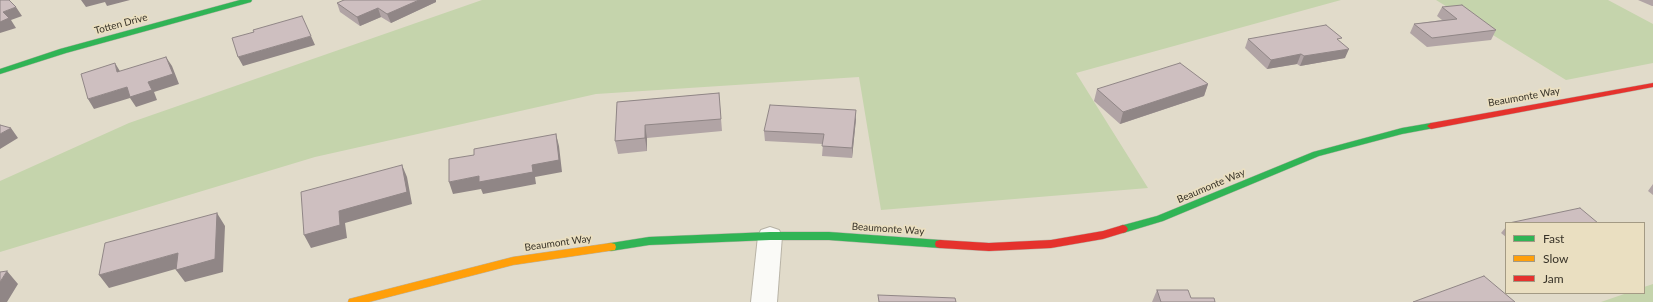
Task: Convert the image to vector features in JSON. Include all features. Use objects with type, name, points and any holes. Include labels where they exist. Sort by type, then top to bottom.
[{"type":"street","name":"Totten Drive","points":[[0,72],[63,51],[248,0]]},
{"type":"street","name":"Beaumonte Way","points":[[770,236],[829,236],[989,247],[1051,244],[1103,235],[1160,220],[1316,154],[1402,131],[1653,85]]},
{"type":"street","name":"Beaumont Way","points":[[354,302],[512,261],[649,240],[770,236]]},
{"type":"street","points":[[764,302],[770,236]]},
{"type":"green space","points":[[482,0],[1341,0],[1076,73],[1148,188],[881,210],[859,77],[596,94],[315,157],[0,252],[0,181],[129,123]]},
{"type":"green space","points":[[1436,0],[1608,0],[1653,24],[1653,63],[1566,80]]},
{"type":"green space","points":[[1653,284],[1653,302],[1601,302],[1624,294],[1645,294],[1645,287]]},
{"type":"building","points":[[0,0],[9,0],[16,7],[3,12],[9,18],[0,22]]},
{"type":"building","points":[[344,0],[419,0],[387,14],[378,8],[357,17],[337,3]]},
{"type":"building","points":[[1462,5],[1496,30],[1432,38],[1414,24],[1457,19],[1442,7]]},
{"type":"building","points":[[302,16],[311,36],[238,57],[232,38],[254,32],[253,30]]},
{"type":"building","points":[[1326,25],[1342,38],[1337,39],[1349,49],[1304,56],[1301,54],[1271,60],[1248,39]]},
{"type":"building","points":[[166,57],[173,74],[148,82],[152,90],[130,97],[127,87],[88,99],[81,74],[115,63],[117,72]]},
{"type":"building","points":[[1180,63],[1208,84],[1123,112],[1097,89]]},
{"type":"building","points":[[719,93],[721,119],[645,125],[645,138],[615,141],[617,102]]},
{"type":"building","points":[[770,105],[856,110],[852,148],[822,146],[824,134],[764,131]]},
{"type":"building","points":[[0,125],[11,128],[0,134]]},
{"type":"building","points":[[556,134],[559,160],[532,165],[533,172],[479,182],[479,176],[449,182],[449,159],[474,155],[474,149]]},
{"type":"building","points":[[402,165],[407,192],[339,211],[340,225],[304,235],[301,192]]},
{"type":"building","points":[[1580,208],[1597,222],[1514,222]]},
{"type":"building","points":[[217,213],[215,259],[176,270],[178,253],[99,275],[105,243]]},
{"type":"building","points":[[7,271],[0,282],[0,272]]},
{"type":"building","points":[[1484,276],[1515,302],[1413,302]]},
{"type":"building","points":[[1157,290],[1188,290],[1191,298],[1214,298],[1215,302],[1161,302]]},
{"type":"building","points":[[878,295],[955,298],[956,302],[879,302]]},
{"type":"traffic: fast","points":[[0,72],[63,51],[248,0]]},
{"type":"traffic: fast","points":[[1123,229],[1160,219],[1316,154],[1402,131],[1431,126]]},
{"type":"traffic: fast","points":[[611,247],[649,241],[770,236],[829,236],[940,244]]},
{"type":"traffic: slow","points":[[353,302],[513,261],[611,247]]},
{"type":"traffic: jam","points":[[1431,126],[1653,85]]},
{"type":"traffic: jam","points":[[940,244],[989,247],[1051,244],[1103,235],[1123,229]]}]
